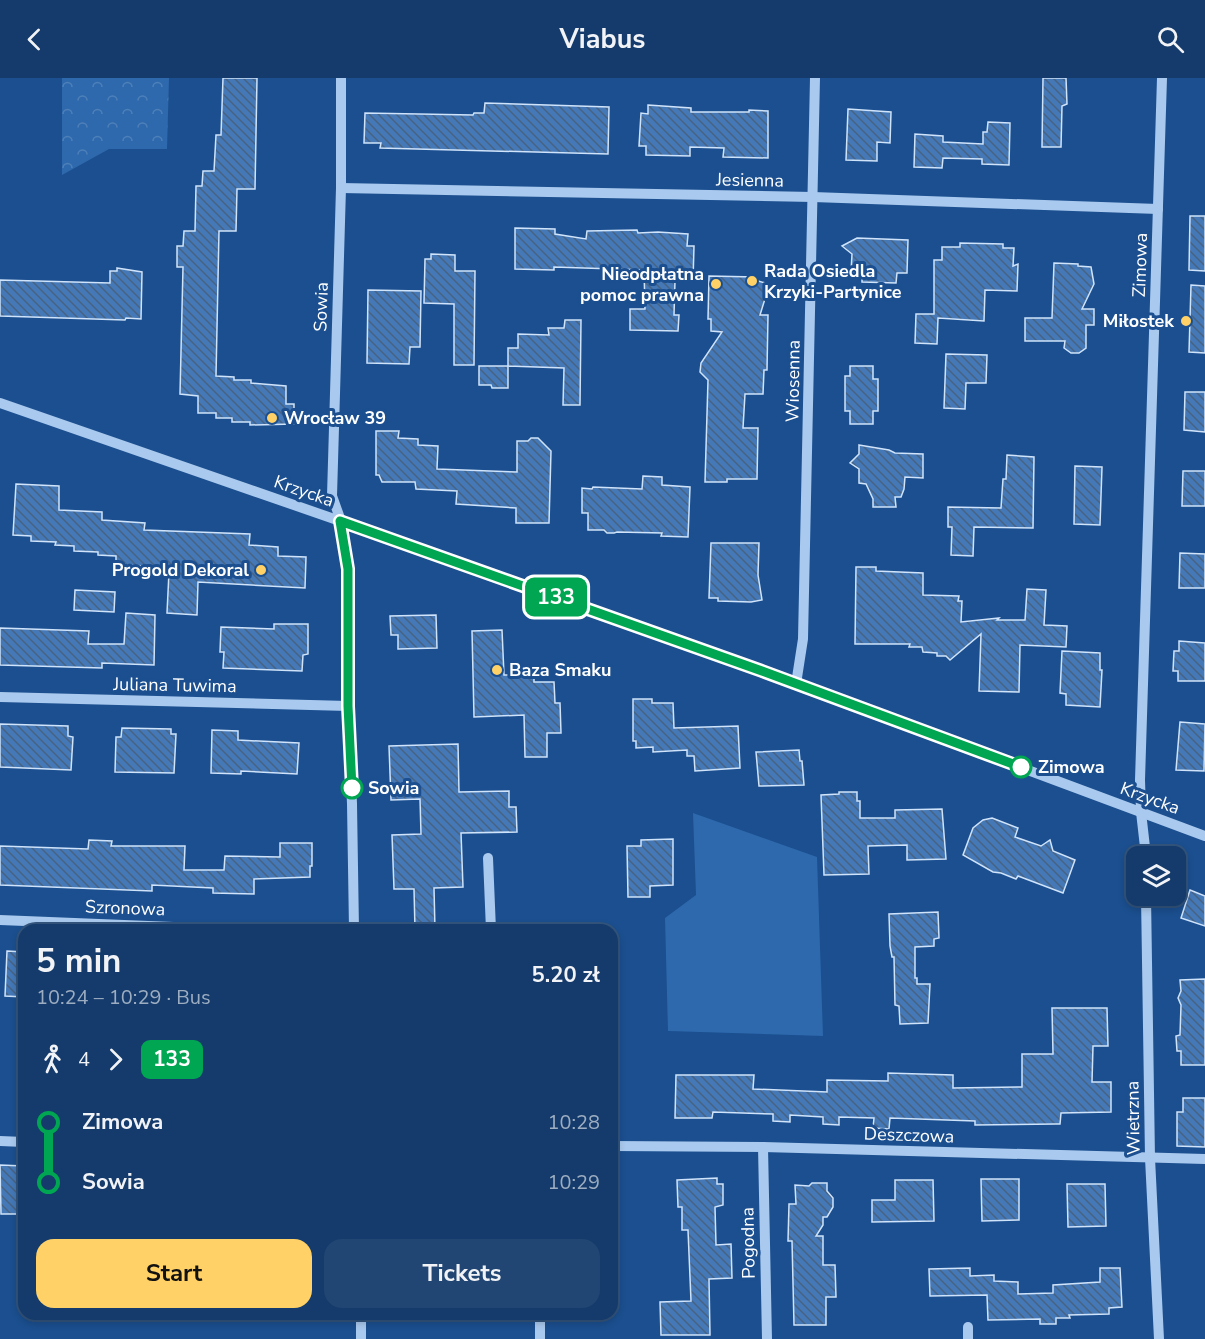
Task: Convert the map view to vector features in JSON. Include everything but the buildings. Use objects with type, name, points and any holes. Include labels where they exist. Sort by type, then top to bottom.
[{"type":"street","name":"Sowia","points":[[342,78],[332,496],[340,521],[348,569],[348,706],[354,924]]},
{"type":"street","name":"Wiosenna","points":[[796,684],[803,639],[815,78]]},
{"type":"street","name":"Zimowa","points":[[1141,812],[1162,78]]},
{"type":"street","name":"Jesienna","points":[[340,188],[813,197],[1158,209]]},
{"type":"street","name":"Krzycka","points":[[0,403],[340,521],[796,684],[1205,836]]},
{"type":"street","name":"Juliana Tuwima","points":[[0,697],[348,706]]},
{"type":"street","points":[[1141,812],[1145,846]]},
{"type":"street","points":[[488,858],[491,924]]},
{"type":"street","name":"Wietrzna","points":[[1146,906],[1150,1158],[1159,1339]]},
{"type":"street","name":"Szronowa","points":[[0,920],[99,924]]},
{"type":"street","points":[[0,1141],[18,1142]]},
{"type":"street","name":"Deszczowa","points":[[618,1146],[763,1147],[1205,1159]]},
{"type":"street","name":"Pogodna","points":[[763,1147],[766,1339]]},
{"type":"street","points":[[361,1320],[362,1339]]},
{"type":"street","points":[[540,1320],[540,1339]]},
{"type":"street","points":[[968,1327],[968,1339]]},
{"type":"green space","points":[[62,78],[169,78],[167,149],[109,149],[62,175]]},
{"type":"green space","points":[[693,813],[817,857],[823,1036],[668,1031],[665,918],[696,895]]},
{"type":"bus line","name":"133","points":[[352,788],[348,706],[348,557],[340,521],[762,671],[1021,767]]},
{"type":"place","name":"Rada Osiedla Krzyki-Partynice","points":[[752,281]]},
{"type":"place","name":"Nieodpłatna pomoc prawna","points":[[716,284]]},
{"type":"place","name":"Miłostek","points":[[1186,321]]},
{"type":"place","name":"Wrocław 39","points":[[272,418]]},
{"type":"place","name":"Progold Dekoral","points":[[261,570]]},
{"type":"place","name":"Baza Smaku","points":[[497,670]]},
{"type":"place","name":"Zimowa","points":[[1021,767]]},
{"type":"place","name":"Sowia","points":[[352,788]]}]
